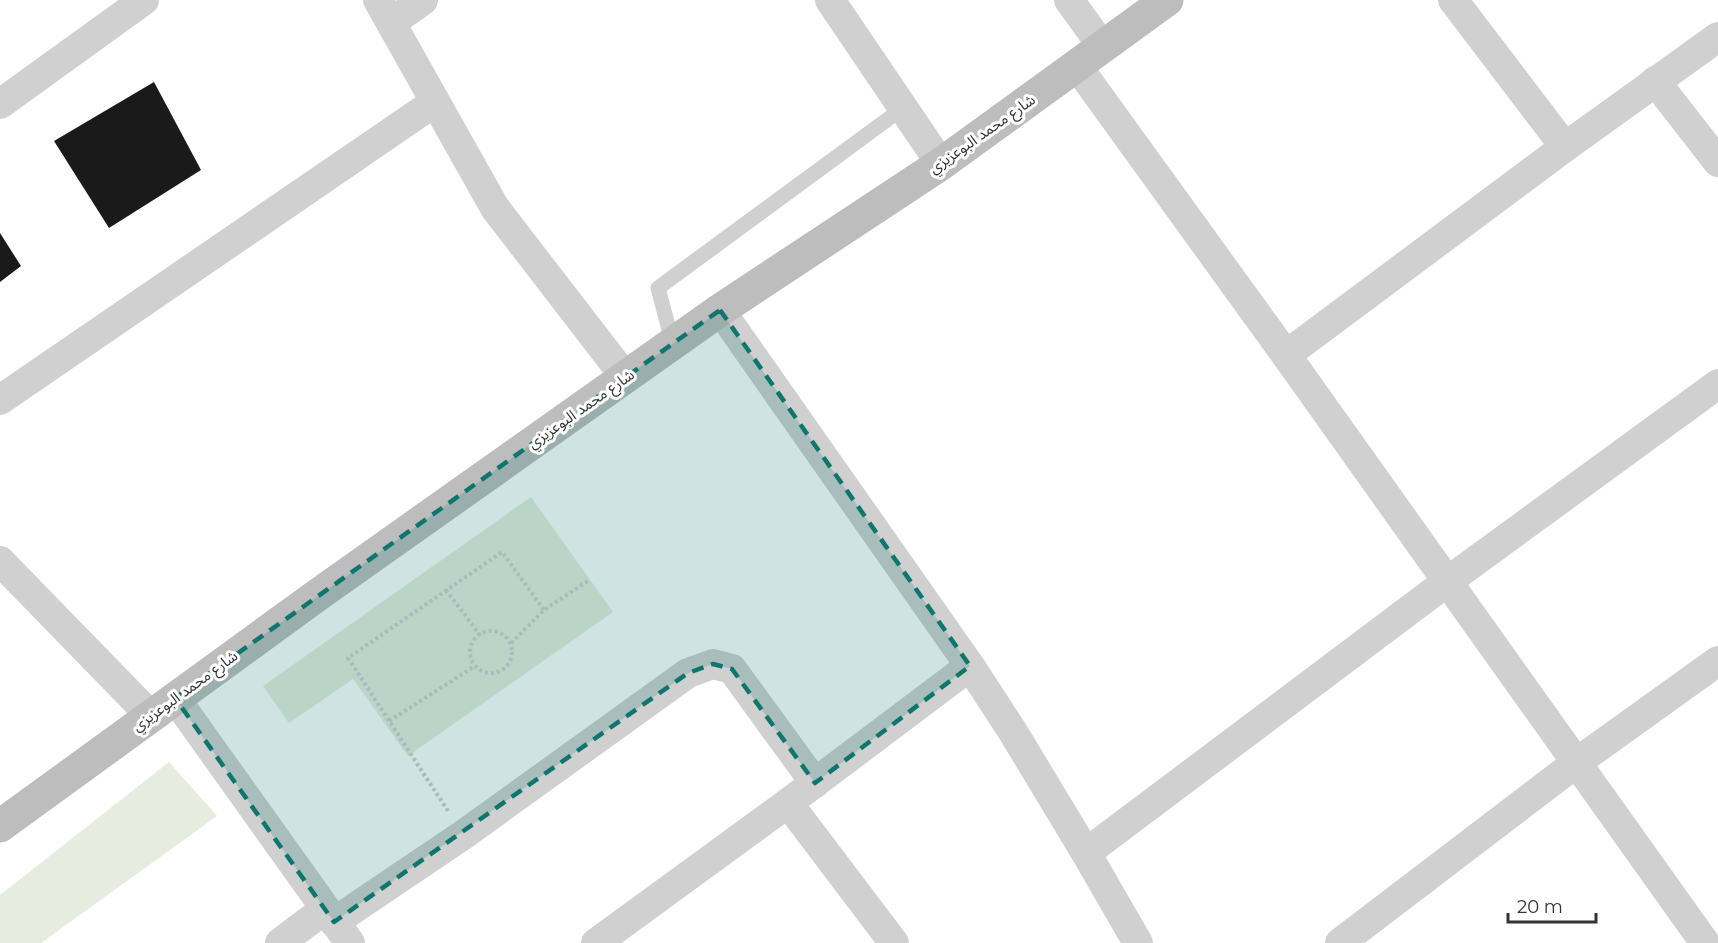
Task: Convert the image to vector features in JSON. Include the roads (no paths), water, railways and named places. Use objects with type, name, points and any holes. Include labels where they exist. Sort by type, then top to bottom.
[{"type":"main road","name":"شارع محمد البوعزيزي","points":[[0,826],[319,594],[673,346],[720,310],[940,164],[1167,0]]},
{"type":"street","points":[[0,104],[144,0]]},
{"type":"street","points":[[423,0],[384,11],[495,208],[626,378]]},
{"type":"street","points":[[830,0],[940,164]]},
{"type":"street","points":[[1069,0],[1103,47]]},
{"type":"street","points":[[1453,0],[1565,147]]},
{"type":"street","points":[[1286,355],[1565,147],[1718,37]]},
{"type":"street","points":[[1077,66],[1448,581],[1705,943]]},
{"type":"street","points":[[1655,81],[1718,162]]},
{"type":"street","points":[[0,400],[435,102]]},
{"type":"street","points":[[720,310],[970,666],[1013,732],[1086,853],[1125,938]]},
{"type":"street","points":[[1086,853],[1448,581],[1718,384]]},
{"type":"street","points":[[0,561],[163,707],[336,925]]},
{"type":"street","points":[[1340,943],[1576,764],[1718,661]]},
{"type":"street","points":[[280,943],[336,925],[688,673],[713,664],[732,669],[815,783]]},
{"type":"street","points":[[596,943],[628,934],[788,803],[970,666]]},
{"type":"street","points":[[788,803],[894,943]]},
{"type":"lane","points":[[673,346],[658,288],[903,108]]}]
